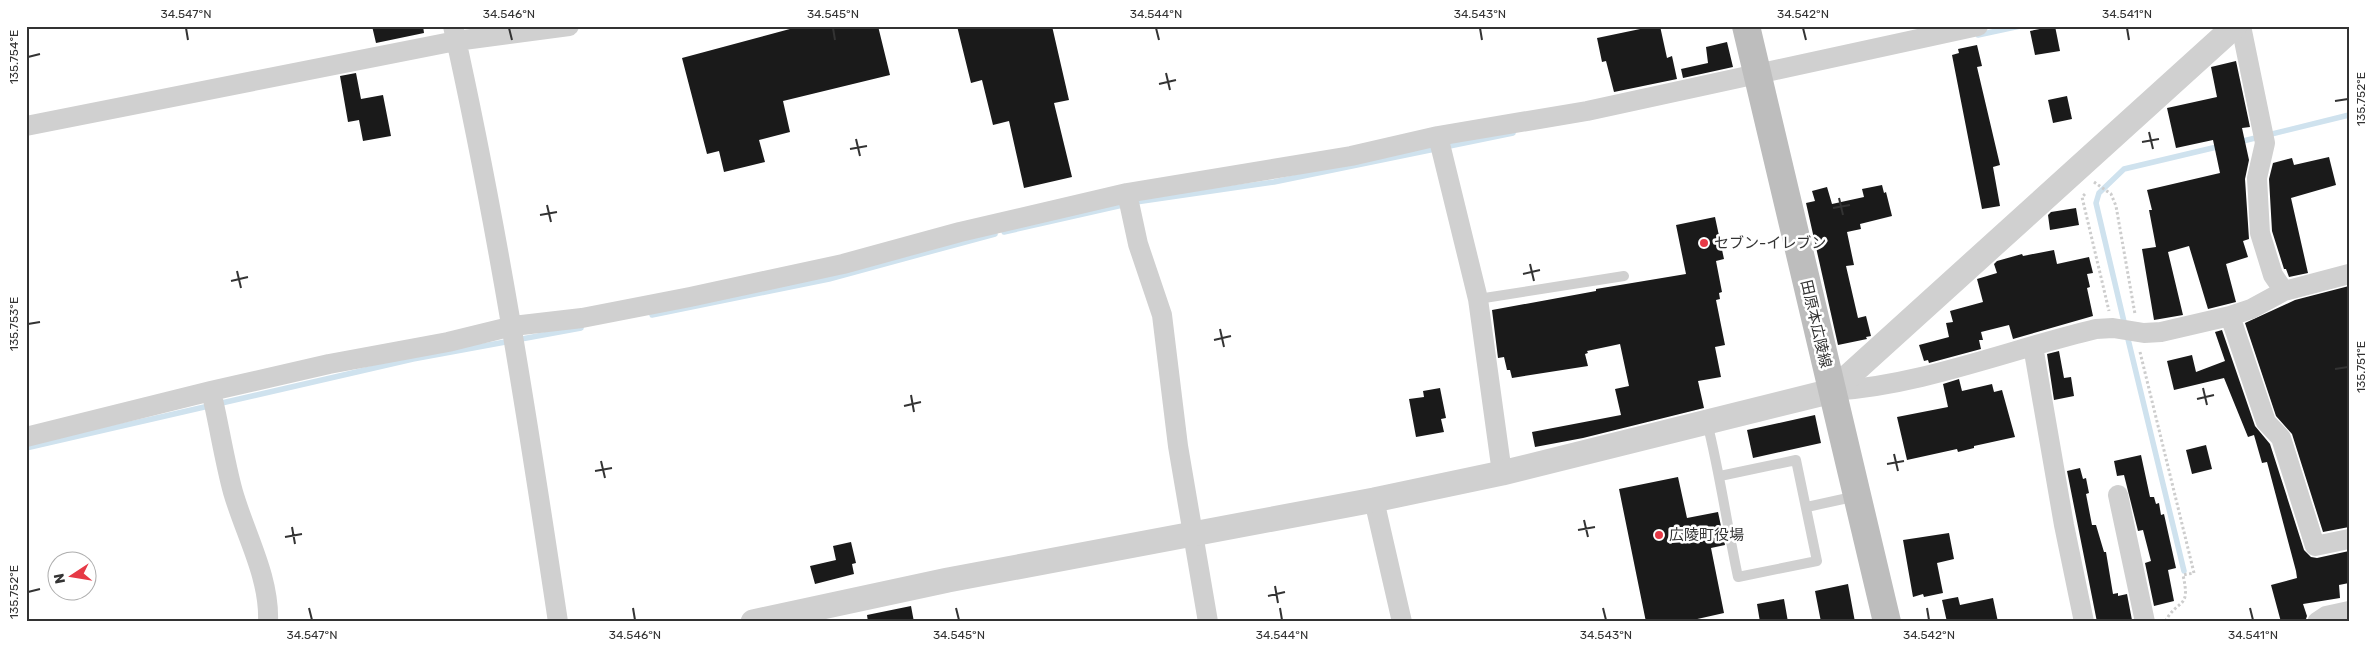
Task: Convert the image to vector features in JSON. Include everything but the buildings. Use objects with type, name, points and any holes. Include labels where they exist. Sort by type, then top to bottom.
[{"type":"main road","name":"田原本広陵線","points":[[1746,26],[1887,622]]},
{"type":"street","points":[[26,126],[454,34],[569,26]]},
{"type":"street","points":[[26,437],[211,391],[513,326],[582,318],[690,297],[843,264],[960,232],[1129,203],[1351,156],[1440,145],[1978,26]]},
{"type":"street","points":[[1832,391],[2234,26]]},
{"type":"street","points":[[2241,26],[2263,137],[2258,178],[2260,234],[2273,275],[2284,291]]},
{"type":"street","points":[[454,34],[486,176],[513,326],[558,622]]},
{"type":"street","points":[[1440,145],[1478,299],[1502,473]]},
{"type":"street","points":[[1129,203],[1138,244],[1162,315],[1170,389],[1192,535],[1208,622]]},
{"type":"street","points":[[753,622],[948,580],[1374,500],[1502,473],[1832,391],[1870,387],[1964,366],[2096,329],[2113,328],[2135,332],[2161,332],[2230,316],[2251,309],[2284,291],[2349,274]]},
{"type":"street","points":[[2230,316],[2266,422],[2281,438],[2315,546],[2349,539]]},
{"type":"street","points":[[2033,346],[2064,525],[2084,622]]},
{"type":"street","points":[[211,391],[233,492],[259,569],[268,611],[268,622]]},
{"type":"street","points":[[2118,495],[2145,622]]},
{"type":"street","points":[[1374,500],[1402,622]]},
{"type":"street","points":[[2317,622],[2326,616],[2349,611]]},
{"type":"lane","points":[[1478,299],[1624,276]]},
{"type":"lane","points":[[1707,422],[1720,476],[1723,507],[1738,577],[1817,561],[1796,460],[1720,476]]},
{"type":"lane","points":[[1806,507],[1858,496]]},
{"type":"path","points":[[2113,328],[2082,197],[2095,183],[2111,194],[2116,206],[2136,311],[2135,332],[2194,573],[2183,575],[2186,597],[2183,604],[2170,614],[2165,622]]},
{"type":"waterway","points":[[1978,35],[2020,26]]},
{"type":"waterway","points":[[2239,142],[2349,115]]},
{"type":"waterway","points":[[1004,232],[1136,202],[1274,182],[1513,133]]},
{"type":"waterway","points":[[2125,326],[2096,203],[2099,193],[2124,169],[2221,146]]},
{"type":"waterway","points":[[652,315],[829,279],[995,234]]},
{"type":"waterway","points":[[26,448],[413,359],[581,328]]},
{"type":"waterway","points":[[2127,335],[2184,571]]},
{"type":"place","name":"セブン-イレブン","points":[[1704,243]]},
{"type":"place","name":"広陵町役場","points":[[1659,535]]}]
